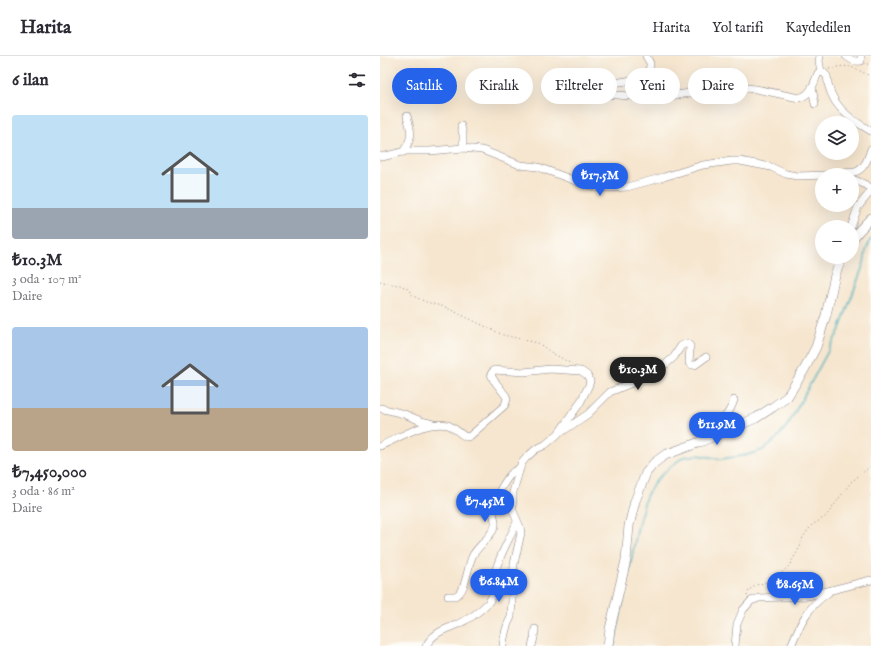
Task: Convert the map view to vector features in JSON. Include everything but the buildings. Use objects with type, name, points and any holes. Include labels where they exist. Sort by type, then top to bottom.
[{"type":"main road","points":[[859,231],[871,218]]},
{"type":"main road","points":[[608,646],[610,629],[626,560],[629,526],[635,501],[646,473],[654,463],[665,455],[756,418],[787,397],[816,347],[839,264]]},
{"type":"street","points":[[646,56],[650,63],[646,73],[638,78],[619,83],[604,83],[601,87],[605,94],[654,98],[734,87],[756,89],[799,98],[805,96],[810,91],[818,73],[823,73]]},
{"type":"street","points":[[820,56],[819,61],[823,73],[827,76],[827,85],[841,110],[855,122],[871,131]]},
{"type":"street","points":[[849,57],[857,62],[861,61],[861,56]]},
{"type":"street","points":[[812,87],[815,104]]},
{"type":"street","points":[[402,152],[408,144],[411,136],[411,128],[407,116]]},
{"type":"street","points":[[461,126],[463,148]]},
{"type":"street","points":[[380,156],[382,157],[406,151],[430,151],[463,148],[482,150],[520,165],[538,167],[581,184],[598,188],[627,187],[703,165],[732,161],[740,161],[771,167],[786,174],[797,176],[815,175]]},
{"type":"street","points":[[859,170],[868,159],[871,149]]},
{"type":"street","points":[[859,182],[871,188]]},
{"type":"street","points":[[853,220],[858,207],[871,191]]},
{"type":"street","points":[[503,646],[507,625],[511,617],[514,564],[521,533],[513,511],[513,492],[521,464],[536,449],[545,445],[558,434],[588,414],[610,392],[634,382],[666,364],[674,357],[682,346],[687,343],[690,346],[689,363],[695,365],[706,357]]},
{"type":"street","points":[[380,408],[404,414],[421,421],[448,426],[466,437],[475,432],[505,405],[507,399],[506,396],[491,374],[494,370],[524,372],[550,369],[581,371],[587,375],[590,381],[589,385],[580,403],[558,434]]},
{"type":"street","points":[[700,442],[725,417],[732,407],[734,400]]},
{"type":"street","points":[[380,446],[411,431],[434,424]]},
{"type":"street","points":[[448,596],[455,596],[462,590],[473,555],[482,542],[492,533],[495,525],[492,508],[493,503],[508,477],[513,471],[520,468]]},
{"type":"street","points":[[426,646],[428,641],[437,633],[466,620],[489,602],[493,594],[496,570],[517,522]]},
{"type":"street","points":[[735,646],[736,624],[743,610],[752,601],[759,598],[808,596],[871,580]]},
{"type":"street","points":[[791,646],[806,614],[818,600],[833,590]]},
{"type":"street","points":[[532,646],[535,629]]},
{"type":"path","points":[[823,73],[829,69],[844,66],[854,68],[868,75]]},
{"type":"path","points":[[380,281],[400,285],[408,289],[414,296],[426,302],[445,308],[503,334],[538,344],[573,364]]},
{"type":"path","points":[[748,605],[747,597],[749,590],[756,585],[767,582],[779,575],[789,566],[800,547],[803,537],[812,525],[825,517],[851,482],[871,466]]},
{"type":"waterway","points":[[614,646],[638,526],[646,496],[656,480],[683,457],[698,455],[721,459],[747,455],[763,450],[777,438],[789,423],[839,331],[864,263],[866,250],[871,239]]}]
